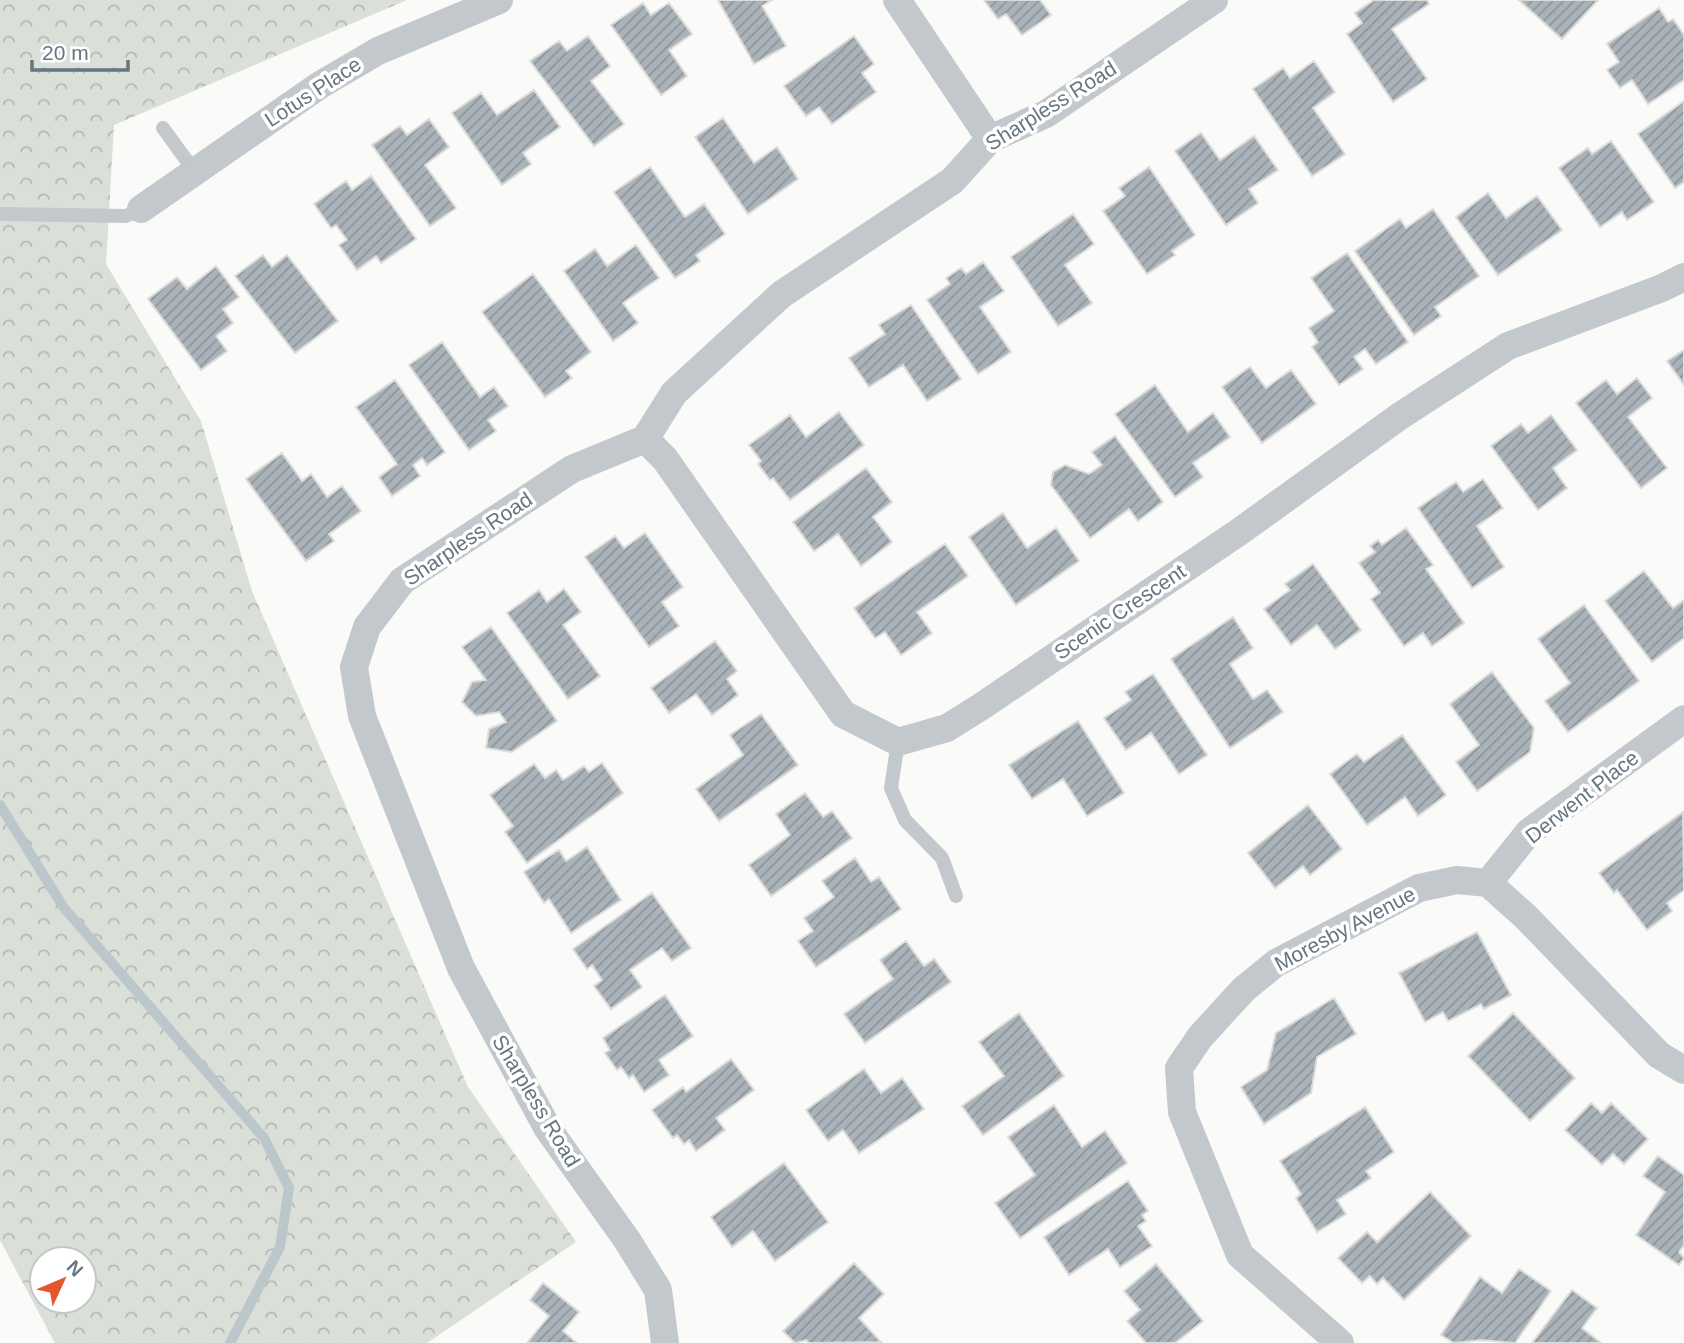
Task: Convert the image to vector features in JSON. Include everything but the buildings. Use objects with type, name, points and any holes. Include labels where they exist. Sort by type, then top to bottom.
[{"type":"street","name":"Lotus Place","points":[[141,209],[320,85],[378,51],[499,0]]},
{"type":"street","points":[[897,0],[990,139]]},
{"type":"street","name":"Sharpless Road","points":[[666,1343],[658,1290],[627,1240],[548,1129],[461,968],[362,716],[354,667],[367,627],[402,581],[572,469],[645,439],[674,393],[782,294],[952,181],[990,139],[1046,114],[1214,0]]},
{"type":"street","name":"Scenic Crescent","points":[[898,741],[947,728],[982,706],[1239,532],[1400,416],[1508,346],[1662,288],[1684,277]]},
{"type":"street","points":[[645,439],[665,459],[843,714],[898,741]]},
{"type":"street","name":"Derwent Place","points":[[1488,883],[1529,832],[1684,719]]},
{"type":"street","name":"Moresby Avenue","points":[[1340,1343],[1240,1255],[1182,1112],[1179,1068],[1200,1037],[1244,989],[1276,963],[1419,888],[1457,880],[1488,883]]},
{"type":"street","points":[[1488,883],[1525,916],[1659,1055],[1684,1070]]},
{"type":"lane","points":[[163,128],[195,172]]},
{"type":"lane","points":[[0,214],[127,216],[141,209]]},
{"type":"lane","points":[[898,741],[891,788],[905,820],[942,858],[956,896]]},
{"type":"green space","points":[[0,0],[407,0],[114,125],[106,264],[201,421],[252,591],[468,1087],[576,1242],[427,1343],[55,1343],[40,1315],[98,1315],[98,1245],[28,1245],[28,1292],[0,1240]]},
{"type":"waterway","points":[[0,805],[64,908],[264,1138],[289,1188],[280,1247],[230,1343]]}]
